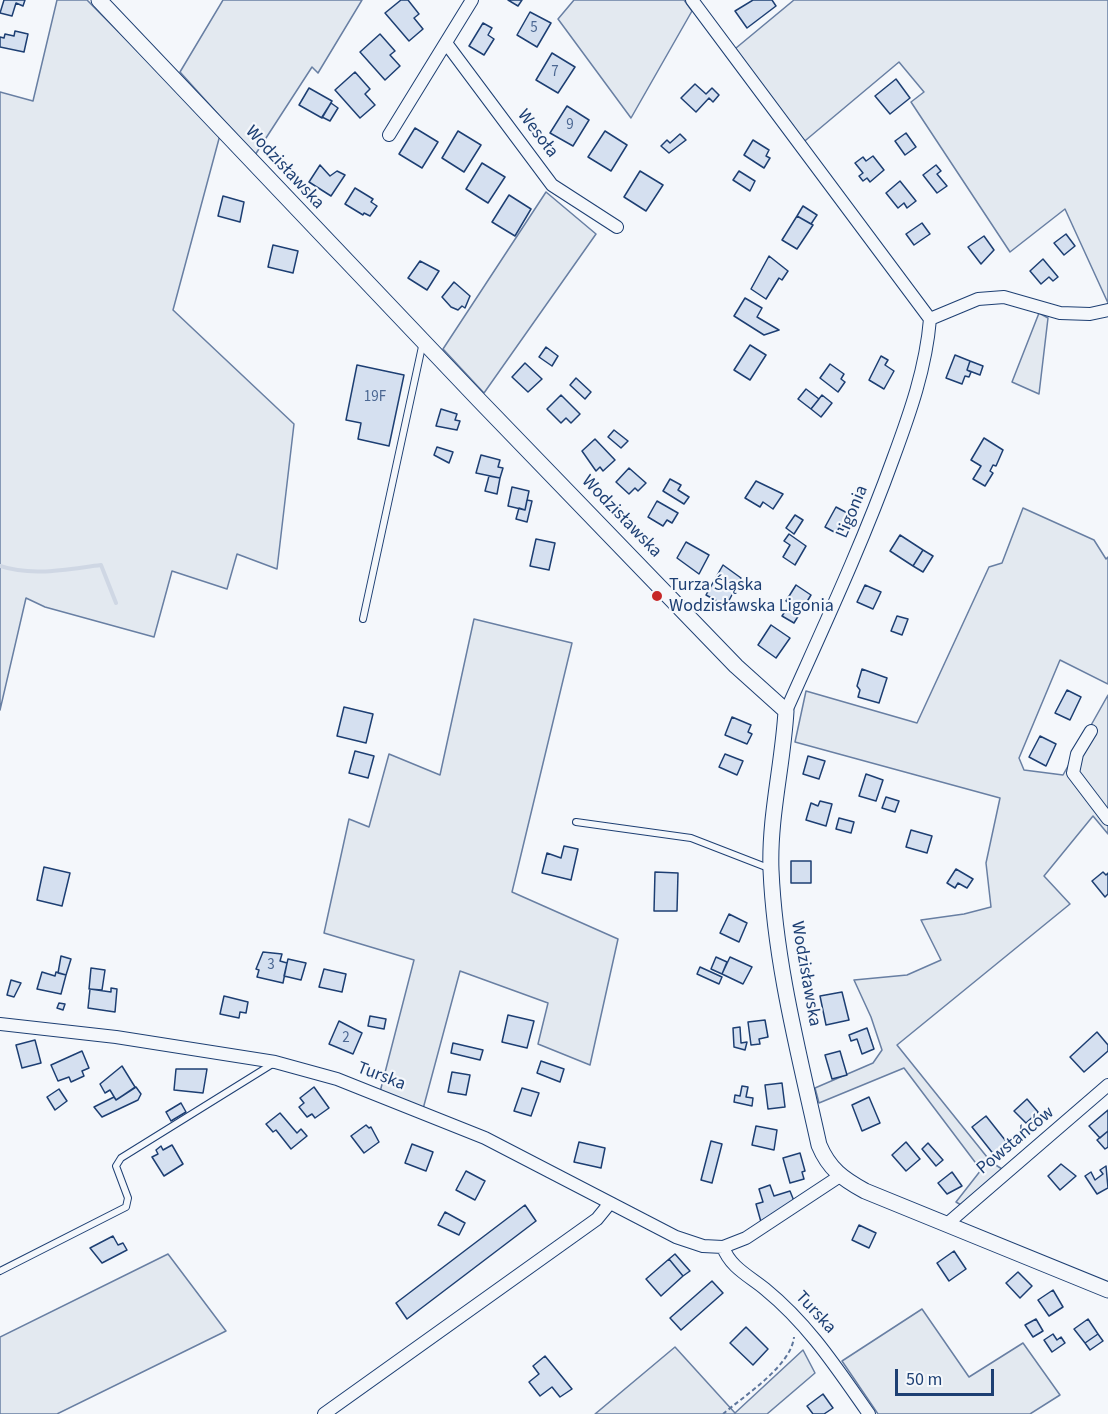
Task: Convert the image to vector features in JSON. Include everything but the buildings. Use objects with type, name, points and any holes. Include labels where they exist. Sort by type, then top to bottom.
[{"type":"street","name":"Wodzisławska","points":[[99,0],[423,342],[736,666],[786,711],[774,807],[771,869],[777,933],[789,1006],[819,1145],[829,1164],[840,1176],[866,1191],[1108,1290]]},
{"type":"street","points":[[389,135],[472,0]]},
{"type":"street","points":[[692,0],[930,319],[978,299],[1004,297],[1060,313],[1090,314],[1108,310]]},
{"type":"street","name":"Wesoła","points":[[446,43],[552,185],[617,227]]},
{"type":"street","name":"Ligonia","points":[[786,711],[879,499],[913,405],[927,350],[930,319]]},
{"type":"street","points":[[1091,731],[1077,754],[1073,773],[1108,819]]},
{"type":"street","name":"Turska","points":[[0,1024],[116,1037],[275,1062],[337,1079],[485,1138],[686,1241],[703,1246],[723,1246],[746,1238],[840,1176]]},
{"type":"street","name":"Powstańców","points":[[947,1224],[1108,1084]]},
{"type":"street","points":[[324,1414],[597,1220],[610,1203]]},
{"type":"street","name":"Turska","points":[[723,1246],[731,1263],[793,1312],[809,1330],[869,1414]]},
{"type":"lane","points":[[363,619],[423,342]]},
{"type":"lane","points":[[576,822],[692,838],[771,869]]},
{"type":"lane","points":[[0,1271],[126,1207],[129,1197],[116,1166],[121,1158],[275,1062]]},
{"type":"path","points":[[723,1414],[786,1360],[793,1347],[795,1336],[791,1328]]},
{"type":"shaded area","points":[[57,0],[87,0],[220,135],[173,310],[294,424],[277,569],[237,554],[227,589],[172,571],[154,637],[45,607],[26,598],[0,710],[0,92],[33,101]]},
{"type":"shaded area","points":[[223,0],[362,0],[318,73],[312,67],[255,155],[180,72]]},
{"type":"shaded area","points":[[574,0],[684,0],[692,11],[631,118],[558,19]]},
{"type":"shaded area","points":[[794,0],[1108,0],[1108,303],[1065,209],[1010,252],[911,102],[924,92],[899,62],[800,145],[730,53]]},
{"type":"shaded area","points":[[546,192],[596,234],[484,393],[443,349]]},
{"type":"shaded area","points":[[1039,313],[1048,318],[1039,394],[1012,382]]},
{"type":"shaded area","points":[[1023,508],[1094,540],[1106,559],[1108,557],[1108,684],[1060,660],[1019,758],[1024,770],[1063,775],[1108,695],[1108,834],[1093,816],[1044,876],[1070,904],[897,1045],[991,1162],[1002,1169],[961,1205],[956,1202],[981,1170],[904,1068],[819,1103],[815,1088],[873,1063],[882,1050],[871,1017],[854,980],[907,975],[941,960],[921,920],[964,914],[991,907],[986,863],[1000,798],[795,742],[806,691],[917,723],[989,567],[1002,563]]},
{"type":"shaded area","points":[[474,619],[572,643],[512,892],[618,939],[590,1065],[538,1044],[548,1003],[460,971],[423,1109],[380,1092],[414,960],[324,933],[349,819],[369,827],[389,754],[440,775]]},
{"type":"shaded area","points":[[168,1254],[226,1331],[57,1414],[0,1414],[0,1337]]},
{"type":"shaded area","points":[[922,1309],[969,1377],[1023,1343],[1060,1395],[1030,1414],[878,1414],[842,1361]]},
{"type":"shaded area","points":[[675,1347],[735,1413],[803,1350],[815,1373],[767,1414],[595,1414]]},
{"type":"waterway","points":[[0,566],[37,572],[101,565],[116,603]]},
{"type":"place","name":"Turza Śląska Wodzisławska Ligonia","points":[[657,596]]}]
